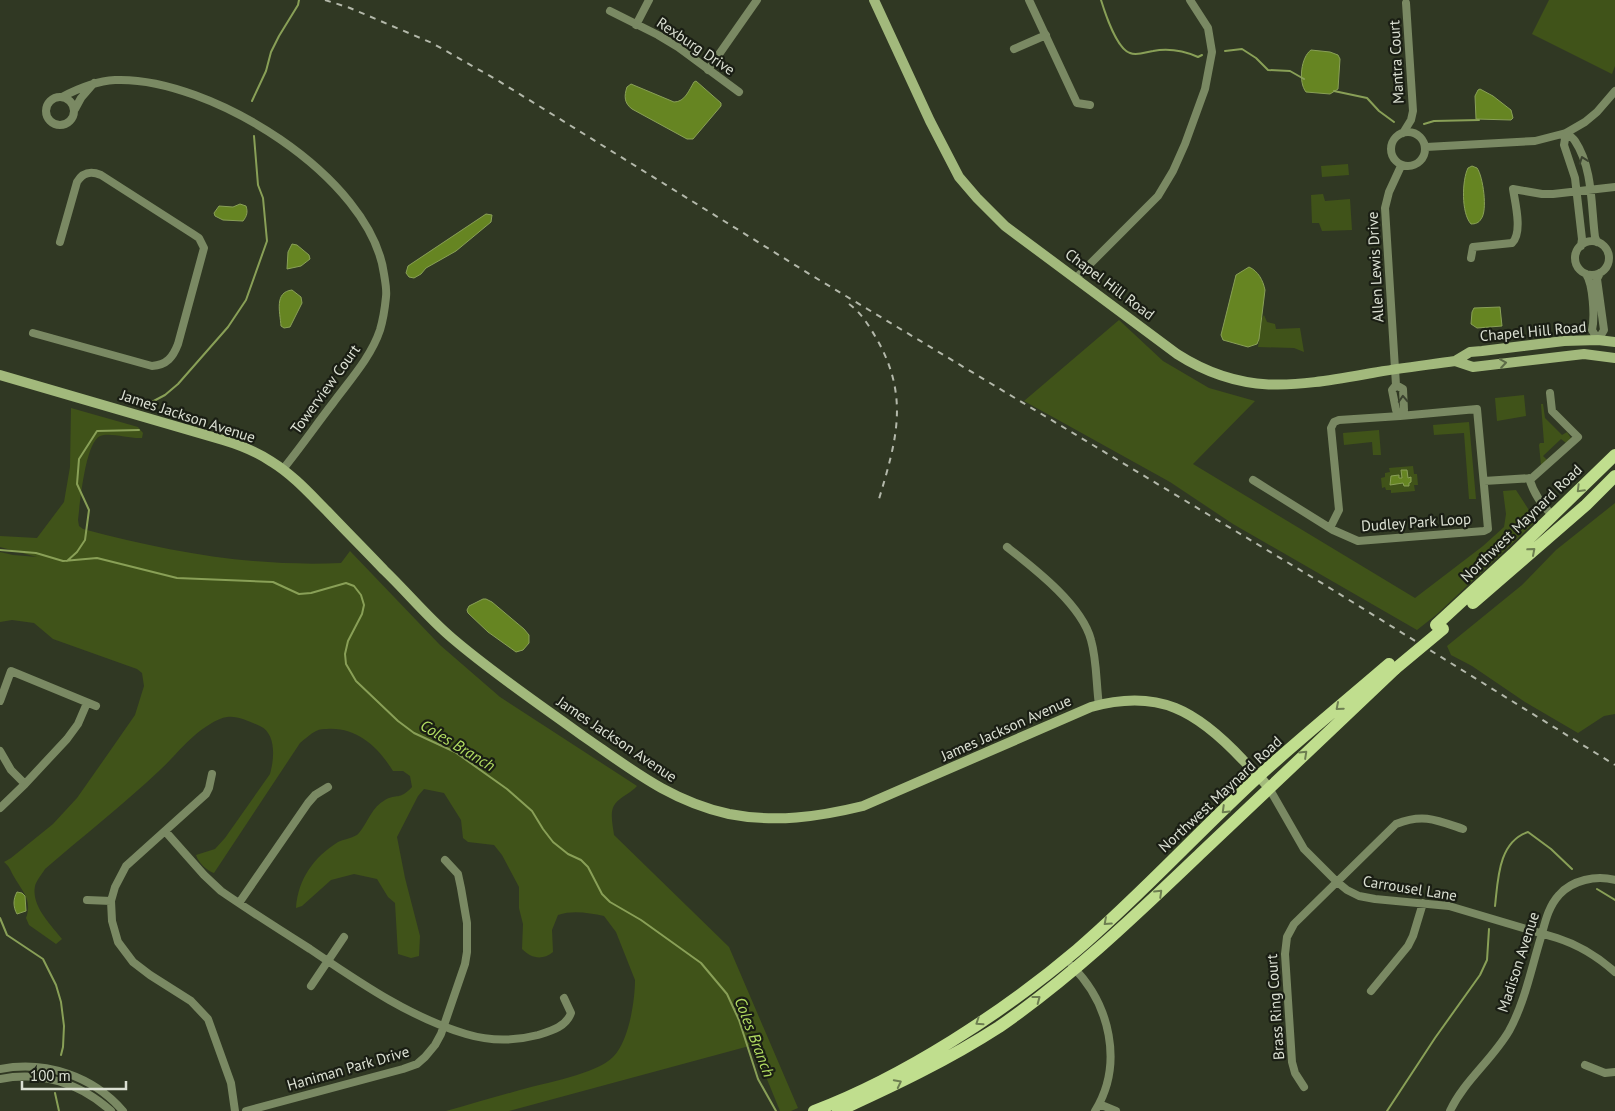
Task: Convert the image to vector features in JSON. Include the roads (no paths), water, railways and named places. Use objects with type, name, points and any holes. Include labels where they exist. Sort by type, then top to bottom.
[{"type":"main road","name":"Northwest Maynard Road","points":[[1439,627],[1615,455]]},
{"type":"main road","name":"Northwest Maynard Road","points":[[814,1111],[872,1085],[944,1045],[1065,960],[1116,915],[1260,776],[1586,505],[1615,476]]},
{"type":"main road","name":"Northwest Maynard Road","points":[[838,1111],[894,1086],[973,1043],[1027,1007],[1075,970],[1124,927],[1392,667]]},
{"type":"street","points":[[636,25],[649,0]]},
{"type":"street","points":[[708,70],[757,0]]},
{"type":"street","name":"Chapel Hill Road","points":[[874,0],[930,121],[959,177],[976,198],[1005,226],[1177,354],[1196,366],[1217,375],[1244,382],[1279,385],[1323,382],[1455,360],[1470,352],[1564,342],[1598,340],[1615,342]]},
{"type":"street","points":[[1029,0],[1077,103],[1090,105]]},
{"type":"street","points":[[1076,278],[1158,196],[1174,171],[1205,88],[1212,52],[1208,28],[1190,0]]},
{"type":"street","name":"Mantra Court","points":[[1406,3],[1413,104],[1411,120],[1415,133]]},
{"type":"street","name":"Rexburg Drive","points":[[610,12],[658,35],[678,47],[739,92]]},
{"type":"street","points":[[1014,49],[1046,35]]},
{"type":"street","name":"Towerview Court","points":[[62,97],[94,83],[130,80],[183,92],[221,105],[266,128],[319,170],[352,206],[374,240],[381,259],[386,294],[380,329],[365,360],[283,469]]},
{"type":"street","points":[[75,109],[70,101],[57,97],[49,102],[46,111],[48,120],[56,125],[66,125],[73,118],[81,98],[94,83]]},
{"type":"street","points":[[1426,147],[1535,141],[1566,133],[1585,122],[1597,112],[1615,91]]},
{"type":"street","name":"Mantra Court","points":[[1403,133],[1411,120]]},
{"type":"street","points":[[1403,133],[1415,133],[1423,139],[1426,147],[1425,155],[1418,164],[1409,167],[1401,166],[1395,162],[1392,156],[1391,148],[1394,140],[1403,133]]},
{"type":"street","points":[[1566,133],[1575,139],[1584,161],[1581,246]]},
{"type":"street","points":[[1566,133],[1564,145],[1583,190],[1597,242]]},
{"type":"street","name":"Allen Lewis Drive","points":[[1400,415],[1404,410],[1403,389],[1396,385],[1394,369],[1385,208],[1388,192],[1401,166]]},
{"type":"street","points":[[33,333],[152,366],[160,366],[169,361],[174,355],[204,248],[199,238],[101,176],[90,172],[84,174],[77,182],[60,242]]},
{"type":"street","points":[[1471,258],[1473,247],[1512,243],[1516,240],[1518,222],[1513,189],[1542,194],[1615,187]]},
{"type":"street","points":[[1586,274],[1590,281],[1594,318],[1592,330],[1598,340],[1604,330],[1597,279],[1612,255],[1603,245],[1591,241],[1578,249],[1575,261],[1580,270],[1586,274],[1594,275],[1600,273]]},
{"type":"street","name":"Chapel Hill Road","points":[[1455,360],[1473,367],[1584,354],[1615,358]]},
{"type":"street","name":"James Jackson Avenue","points":[[0,375],[230,442],[251,450],[283,469],[311,495],[451,638],[513,686],[651,784],[701,806],[741,816],[787,819],[826,815],[863,806],[1099,705],[1138,700],[1162,704],[1188,713],[1207,725],[1260,776],[1269,788]]},
{"type":"street","points":[[1484,481],[1532,478],[1578,437],[1552,411],[1550,393]]},
{"type":"street","name":"Dudley Park Loop","points":[[1253,480],[1330,528],[1358,541],[1484,531],[1488,529],[1477,409],[1334,422],[1332,428],[1338,510],[1330,528]]},
{"type":"street","points":[[1529,478],[1538,499],[1553,516]]},
{"type":"street","points":[[1007,547],[1029,564],[1070,603],[1086,626],[1091,638],[1095,658],[1099,705]]},
{"type":"street","points":[[0,701],[11,671],[96,706]]},
{"type":"street","points":[[0,808],[54,754],[78,724],[87,702]]},
{"type":"street","points":[[0,752],[11,770],[25,784]]},
{"type":"street","points":[[212,774],[206,794],[126,866],[115,887],[111,901],[114,930],[118,942],[127,956],[145,972],[191,1001],[208,1019],[231,1083],[235,1111]]},
{"type":"street","points":[[239,903],[308,803],[315,795],[328,787]]},
{"type":"street","name":"Carrousel Lane","points":[[1269,788],[1301,844],[1336,881],[1358,896],[1449,906],[1542,933],[1571,942],[1583,948],[1615,972]]},
{"type":"street","name":"Brass Ring Court","points":[[1304,1087],[1295,1072],[1292,1062],[1286,943],[1294,924],[1396,824],[1417,817],[1428,818],[1463,829]]},
{"type":"street","points":[[165,831],[212,884],[239,903],[380,995],[444,1026],[466,1034],[492,1039],[532,1036],[558,1028],[569,1017],[571,1013],[564,998]]},
{"type":"street","name":"Haniman Park Drive","points":[[246,1111],[403,1070],[417,1064],[435,1045],[444,1026],[465,964],[468,938],[465,906],[458,874],[445,860]]},
{"type":"street","name":"Madison Avenue","points":[[1450,1111],[1458,1097],[1498,1048],[1512,1025],[1525,993],[1550,908],[1558,896],[1564,890],[1580,882],[1603,878],[1615,880]]},
{"type":"street","points":[[87,900],[111,901]]},
{"type":"street","points":[[1371,991],[1408,946],[1423,903]]},
{"type":"street","points":[[311,986],[344,937]]},
{"type":"street","points":[[1065,960],[1096,998],[1104,1015],[1110,1040],[1110,1068],[1106,1087],[1097,1108],[1116,1111]]},
{"type":"street","points":[[1585,1065],[1605,1073],[1615,1072]]},
{"type":"street","points":[[0,1069],[25,1066],[61,1071],[101,1090],[123,1111]]},
{"type":"street","points":[[0,1079],[36,1076],[58,1081],[82,1090],[111,1111]]},
{"type":"waterway","points":[[252,101],[266,71],[271,52],[299,0]]},
{"type":"waterway","points":[[1101,0],[1116,38],[1125,50],[1130,53],[1139,54],[1170,50],[1181,51],[1198,57],[1202,55]]},
{"type":"waterway","points":[[1225,51],[1242,49],[1256,58],[1268,70],[1290,71],[1304,79]]},
{"type":"waterway","points":[[1334,91],[1367,98],[1379,111],[1394,122]]},
{"type":"waterway","points":[[1424,124],[1434,121],[1479,120]]},
{"type":"waterway","points":[[148,404],[165,395],[178,384],[228,327],[246,300],[267,241],[263,198],[258,185],[254,136]]},
{"type":"waterway","points":[[67,561],[77,552],[85,540],[89,510],[77,484],[79,459],[97,431],[139,430]]},
{"type":"waterway","name":"Coles Branch","points":[[0,550],[36,553],[63,561],[97,558],[177,578],[273,582],[299,594],[311,593],[346,583],[354,586],[361,595],[364,605],[362,614],[348,641],[345,654],[346,664],[356,681],[398,721],[414,733],[455,752],[507,789],[532,811],[553,842],[568,854],[581,860],[588,867],[602,894],[610,902],[641,920],[701,963],[727,994],[739,1020],[758,1079],[776,1111]]},
{"type":"waterway","points":[[1495,906],[1501,863],[1505,853],[1518,837],[1528,832],[1551,849],[1572,869]]},
{"type":"waterway","points":[[1597,889],[1615,900]]},
{"type":"waterway","points":[[0,918],[7,935],[43,959],[56,985],[61,1002],[64,1026],[61,1055]]},
{"type":"waterway","points":[[1387,1111],[1435,1038],[1480,975],[1487,960],[1489,929]]},
{"type":"waterway","points":[[55,1093],[59,1111]]},
{"type":"railway","points":[[325,0],[350,8],[432,43],[497,80],[811,275],[1325,585],[1615,765]]},
{"type":"railway","points":[[849,304],[862,317],[879,343],[888,363],[897,402],[897,421],[894,439],[879,499]]}]
